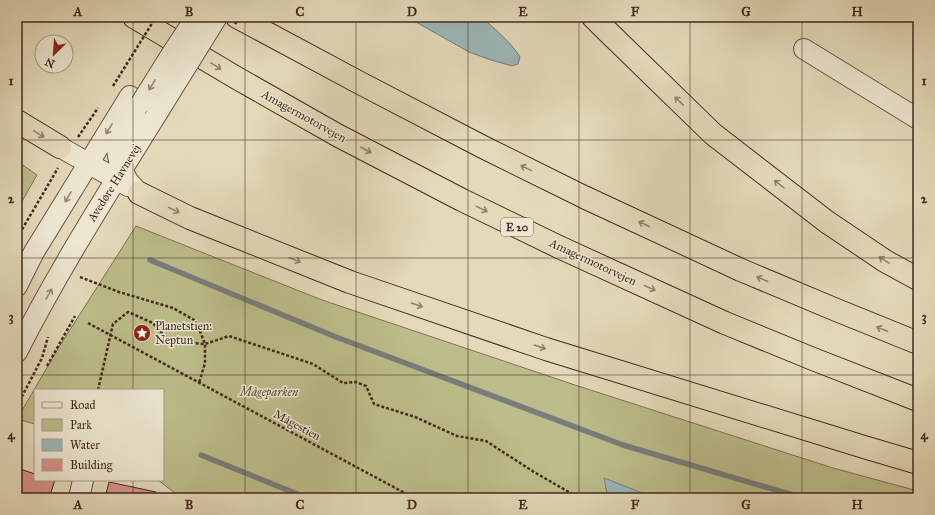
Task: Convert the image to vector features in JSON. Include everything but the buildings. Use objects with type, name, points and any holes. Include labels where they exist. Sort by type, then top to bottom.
[{"type":"highway","name":"Amagermotorvejen","points":[[134,17],[330,131],[462,200],[559,247],[725,323],[918,400]]},
{"type":"highway","points":[[237,17],[367,87],[584,197],[741,270],[918,343]]},
{"type":"highway","points":[[593,17],[713,134],[827,222],[885,261],[918,279]]},
{"type":"highway","points":[[17,121],[60,147]]},
{"type":"highway","points":[[139,193],[190,218],[350,282],[546,349],[918,463]]},
{"type":"street","name":"Avedøre Havnevej","points":[[17,352],[29,328],[119,175],[136,99],[179,17]]},
{"type":"street","points":[[136,99],[196,17]]},
{"type":"street","name":"Avedøre Havnevej","points":[[17,286],[34,252],[88,164],[136,99],[217,17]]},
{"type":"street","points":[[804,49],[918,119]]},
{"type":"street","points":[[60,147],[88,164],[119,175],[139,193]]},
{"type":"street","points":[[79,498],[83,481]]},
{"type":"path","points":[[136,99],[156,17]]},
{"type":"path","points":[[80,277],[119,292],[173,308],[196,321],[205,344],[205,363],[199,383]]},
{"type":"path","points":[[98,389],[113,324],[128,312],[153,323],[169,341],[205,344],[228,336],[313,364],[343,383],[356,382],[366,386],[374,404],[415,417],[457,436],[486,442],[579,498]]},
{"type":"path","points":[[47,366],[75,316]]},
{"type":"path","name":"Mågestien","points":[[88,323],[414,498]]},
{"type":"path","points":[[17,406],[42,358],[49,331]]},
{"type":"green space","points":[[17,161],[37,175],[17,210]]},
{"type":"green space","name":"Mågeparken","points":[[136,226],[322,300],[578,386],[833,468],[918,491],[918,498],[191,498],[176,494],[159,481],[164,481],[164,389],[34,389],[59,347]]},
{"type":"green space","name":"Mågeparken","points":[[34,390],[34,424],[17,419]]},
{"type":"water","points":[[407,17],[481,17],[516,51],[520,57],[518,64],[512,66],[469,52]]},
{"type":"water","points":[[604,478],[655,498],[608,498]]},
{"type":"waterway","points":[[150,260],[336,337],[623,445],[803,498]]},
{"type":"waterway","points":[[201,455],[307,498]]},
{"type":"place","name":"Planetstien: Neptun","points":[[142,333]]}]
